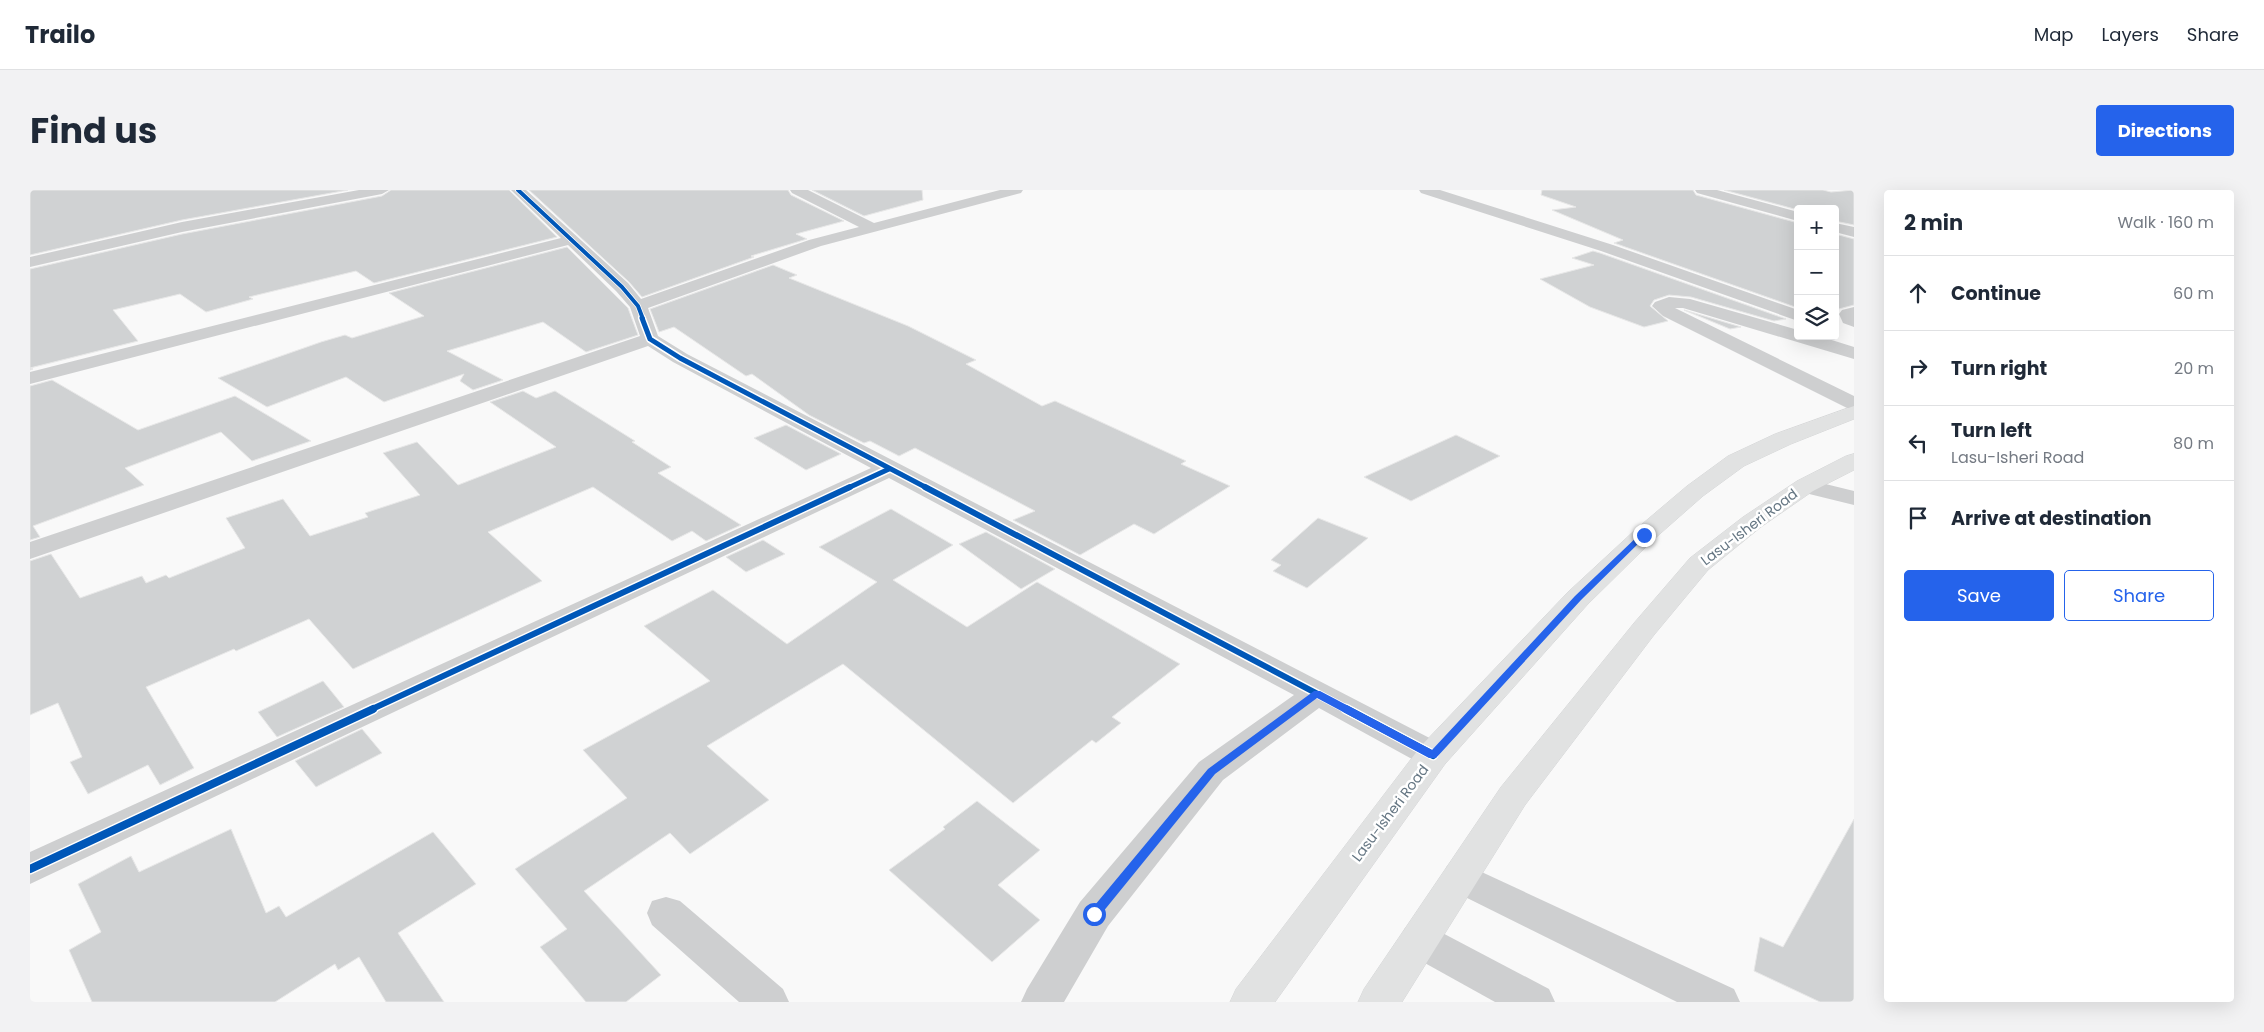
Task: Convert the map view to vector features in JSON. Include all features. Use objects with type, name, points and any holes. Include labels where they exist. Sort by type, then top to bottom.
[{"type":"main road","name":"Lasu-Isheri Road","points":[[1251,1002],[1433,755],[1578,598],[1644,535],[1695,491],[1736,461],[1783,439],[1854,412]]},
{"type":"main road","name":"Lasu-Isheri Road","points":[[1379,1002],[1513,796],[1644,629],[1699,564],[1752,522],[1805,486],[1854,461]]},
{"type":"street","points":[[30,262],[182,227],[382,190]]},
{"type":"street","points":[[518,190],[622,287],[638,306],[650,339],[680,358],[1433,755]]},
{"type":"street","points":[[797,190],[871,227]]},
{"type":"street","points":[[638,306],[815,243],[1016,190]]},
{"type":"street","points":[[1426,190],[1607,248],[1794,315]]},
{"type":"street","points":[[1702,190],[1794,216]]},
{"type":"street","points":[[1839,228],[1854,232]]},
{"type":"street","points":[[30,378],[571,240]]},
{"type":"street","points":[[1794,335],[1692,305],[1669,302],[1661,306],[1669,312],[1854,404]]},
{"type":"street","points":[[1854,312],[1848,314],[1849,319],[1854,322]]},
{"type":"street","points":[[1839,330],[1854,336]]},
{"type":"street","points":[[30,551],[650,339]]},
{"type":"street","points":[[1812,340],[1854,353]]},
{"type":"street","points":[[30,869],[888,469]]},
{"type":"street","points":[[1805,486],[1854,498]]},
{"type":"street","points":[[1042,1002],[1094,914],[1211,772],[1317,694]]},
{"type":"street","points":[[1460,877],[1719,1002]]},
{"type":"street","points":[[666,913],[768,1002]]},
{"type":"street","points":[[1419,940],[1534,1002]]},
{"type":"building","points":[[30,190],[348,190],[182,220],[30,255]]},
{"type":"building","points":[[391,190],[509,190],[557,237],[374,283],[356,271],[249,297],[253,299],[206,312],[180,294],[113,310],[138,341],[30,368],[30,269],[182,234],[382,196]]},
{"type":"building","points":[[529,190],[788,190],[791,195],[844,221],[796,234],[807,239],[751,256],[754,257],[642,297],[629,282]]},
{"type":"building","points":[[812,190],[922,190],[923,200],[864,216]]},
{"type":"building","points":[[1542,190],[1693,190],[1696,195],[1794,222],[1794,307],[1614,243],[1623,240],[1552,210],[1576,207],[1541,195]]},
{"type":"building","points":[[1724,190],[1823,190],[1831,192],[1854,190],[1854,225],[1839,222],[1839,205],[1794,205],[1794,209]]},
{"type":"building","points":[[1839,235],[1854,239],[1854,305],[1839,309]]},
{"type":"building","points":[[567,247],[628,308],[638,335],[586,352],[543,322],[447,351],[503,380],[473,390],[460,381],[464,374],[384,402],[346,377],[267,407],[218,378],[321,342],[345,335],[352,338],[424,316],[389,293]]},
{"type":"building","points":[[1593,251],[1786,319],[1774,321],[1691,297],[1669,295],[1654,300],[1650,306],[1668,321],[1644,327],[1590,307],[1540,279],[1594,265],[1572,258]]},
{"type":"building","points":[[773,265],[797,275],[789,278],[908,326],[976,360],[966,364],[1042,406],[1055,401],[1186,461],[1181,464],[1230,486],[1154,534],[1134,524],[1080,555],[1013,520],[1035,511],[915,448],[899,456],[870,441],[864,443],[809,415],[752,374],[746,376],[674,327],[659,332],[650,309]]},
{"type":"building","points":[[1684,310],[1741,327],[1730,329]]},
{"type":"building","points":[[52,380],[138,430],[235,396],[311,441],[252,461],[221,432],[125,468],[144,485],[33,526],[40,537],[30,540],[30,386]]},
{"type":"building","points":[[523,391],[536,398],[555,391],[635,441],[632,442],[671,467],[658,473],[741,525],[706,541],[692,531],[672,541],[593,487],[488,532],[542,581],[353,669],[309,619],[146,687],[194,768],[160,785],[148,765],[88,794],[70,762],[82,757],[58,703],[30,715],[30,561],[51,554],[80,598],[142,576],[146,583],[166,575],[169,578],[245,548],[226,518],[283,499],[310,536],[368,517],[365,513],[420,495],[383,453],[417,442],[458,485],[556,447],[490,402]]},
{"type":"building","points":[[786,425],[841,454],[806,470],[754,438]]},
{"type":"building","points":[[1456,435],[1500,456],[1411,501],[1364,477]]},
{"type":"building","points":[[891,509],[953,545],[893,580],[967,627],[1037,582],[1180,664],[1112,717],[1121,723],[1096,743],[1092,740],[1013,803],[843,664],[707,746],[769,800],[690,854],[670,833],[584,891],[661,975],[626,1002],[586,1002],[540,947],[567,929],[515,869],[627,798],[583,750],[710,681],[644,626],[713,590],[787,644],[877,582],[819,547]]},
{"type":"building","points":[[1318,518],[1368,538],[1307,588],[1273,571],[1281,565],[1271,560]]},
{"type":"building","points":[[986,532],[1055,569],[1021,589],[959,544]]},
{"type":"building","points":[[763,540],[785,554],[746,572],[726,557]]},
{"type":"building","points":[[323,681],[344,707],[277,737],[258,712]]},
{"type":"building","points":[[362,729],[382,753],[316,787],[295,761]]},
{"type":"building","points":[[977,801],[1040,850],[998,885],[1040,920],[992,962],[889,870],[945,829],[943,827]]},
{"type":"building","points":[[1854,819],[1854,1002],[1820,1002],[1754,971],[1760,937],[1783,947]]},
{"type":"building","points":[[231,829],[266,913],[279,906],[286,917],[433,832],[476,884],[398,933],[444,1002],[386,1002],[359,957],[338,970],[335,964],[275,1002],[92,1002],[69,950],[101,932],[78,884],[131,856],[139,872]]},
{"type":"cycle path","points":[[518,190],[622,287],[638,306],[650,339],[680,358],[1433,755]]},
{"type":"cycle path","points":[[30,869],[889,469]]},
{"type":"route","points":[[1094,914],[1211,772],[1317,694],[1433,755],[1578,598],[1644,535]]}]
